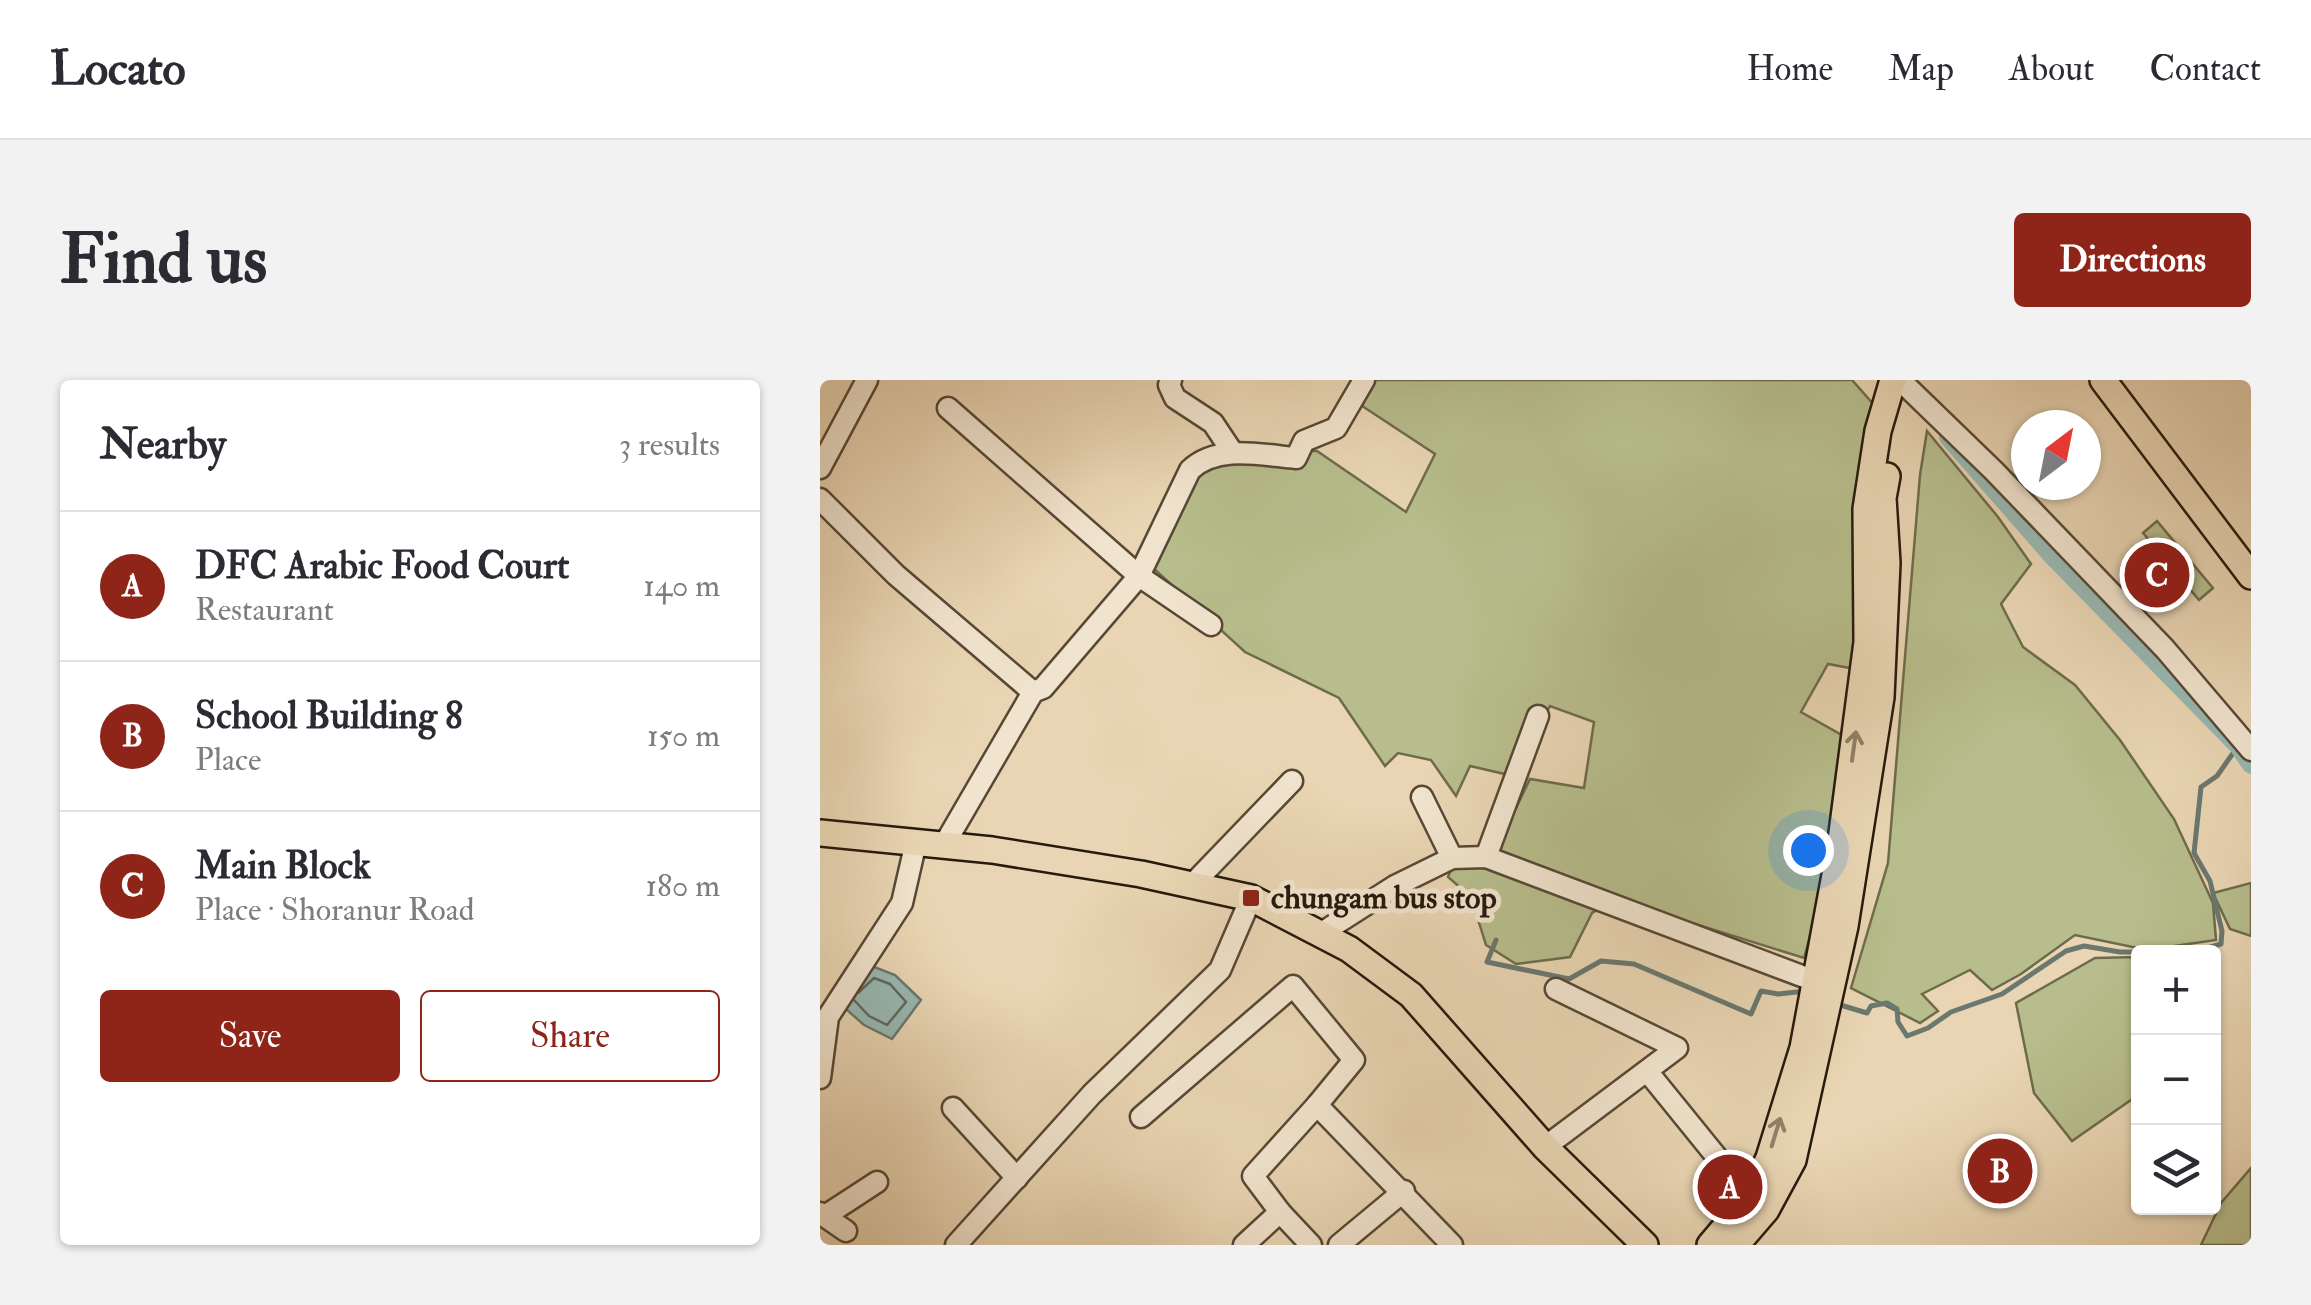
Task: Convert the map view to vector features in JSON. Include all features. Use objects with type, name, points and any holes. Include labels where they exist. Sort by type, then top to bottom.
[{"type":"main road","points":[[2103,380],[2251,576]]},
{"type":"main road","points":[[1710,1245],[1750,1198],[1768,1158],[1802,1048],[1840,848],[1867,642],[1866,509],[1878,431],[1903,382]]},
{"type":"main road","points":[[1736,1245],[1766,1210],[1793,1160],[1844,926],[1881,697],[1887,563],[1883,498],[1903,382]]},
{"type":"main road","points":[[820,832],[992,850],[1251,898],[1349,949],[1411,995],[1545,1147],[1645,1245]]},
{"type":"street","points":[[820,468],[867,380]]},
{"type":"street","points":[[1171,380],[1169,386],[1175,398],[1213,422],[1233,452]]},
{"type":"street","points":[[944,845],[1033,692],[1042,688],[1140,576],[1190,470],[1203,459],[1233,452],[1296,458],[1304,441],[1336,428],[1364,380]]},
{"type":"street","points":[[1903,382],[2165,649],[2251,750]]},
{"type":"street","points":[[948,408],[1140,576],[1211,625]]},
{"type":"street","points":[[820,499],[896,575],[1033,692]]},
{"type":"street","points":[[1486,857],[1538,716]]},
{"type":"street","points":[[1192,885],[1292,782]]},
{"type":"street","points":[[1422,797],[1452,858]]},
{"type":"street","points":[[820,1078],[828,1018],[902,903],[916,842]]},
{"type":"street","points":[[1320,934],[1395,886],[1452,858],[1486,857],[1815,981]]},
{"type":"street","points":[[956,1245],[1092,1094],[1220,970],[1251,898]]},
{"type":"street","points":[[1141,1117],[1293,986],[1354,1060],[1252,1176],[1311,1245]]},
{"type":"street","points":[[1545,1147],[1677,1048],[1556,990]]},
{"type":"street","points":[[1647,1071],[1750,1198]]},
{"type":"street","points":[[1317,1105],[1452,1245]]},
{"type":"street","points":[[954,1108],[1017,1178]]},
{"type":"street","points":[[846,1231],[823,1215],[877,1182]]},
{"type":"street","points":[[1340,1245],[1404,1191]]},
{"type":"street","points":[[1244,1245],[1280,1212]]},
{"type":"green space","points":[[1370,380],[1852,380],[1875,406],[1854,497],[1861,583],[1855,669],[1828,664],[1801,712],[1847,738],[1832,858],[1804,958],[1616,899],[1592,913],[1570,957],[1516,964],[1486,945],[1471,897],[1448,877],[1457,855],[1492,858],[1530,779],[1584,788],[1594,722],[1550,706],[1509,775],[1470,766],[1456,796],[1431,760],[1398,753],[1385,766],[1339,698],[1245,652],[1152,567],[1196,473],[1242,451],[1317,451],[1406,512],[1435,454],[1356,402]]},
{"type":"green space","points":[[1927,431],[2031,564],[2001,604],[2023,647],[2075,685],[2120,740],[2174,819],[2213,903],[2216,940],[2131,947],[2075,935],[1992,990],[1970,970],[1922,994],[1938,1011],[1920,1023],[1851,988],[1888,863],[1920,475]]},
{"type":"green space","points":[[2157,521],[2213,588],[2199,600],[2143,533]]},
{"type":"green space","points":[[2251,883],[2251,936],[2230,929],[2213,893]]},
{"type":"green space","points":[[2131,957],[2131,1100],[2072,1141],[2034,1093],[2016,1003],[2095,958]]},
{"type":"green space","points":[[2251,1168],[2251,1245],[2201,1245],[2215,1215],[2221,1215],[2221,1203]]},
{"type":"water","points":[[869,965],[895,975],[921,1000],[892,1039],[864,1025],[838,1002]]},
{"type":"waterway","points":[[1948,437],[2052,556],[2238,746],[2251,765]]},
{"type":"waterway","points":[[1837,1004],[1867,1013],[1871,1006],[1887,1003],[1897,1009],[1898,1022],[1907,1036],[1928,1028],[1951,1012],[2002,994],[2066,951],[2084,946],[2120,952],[2194,952],[2221,944],[2222,931],[2210,881],[2194,853],[2201,787],[2217,776],[2238,746]]},
{"type":"waterway","points":[[1496,940],[1487,962],[1569,979],[1601,961],[1634,964],[1751,1014],[1761,991],[1806,991]]},
{"type":"place","name":"Main Block","points":[[2157,575]]},
{"type":"place","name":"chungam bus stop","points":[[1251,898]]},
{"type":"place","name":"School Building 8","points":[[2000,1171]]},
{"type":"place","name":"DFC Arabic Food Court","points":[[1730,1187]]}]
